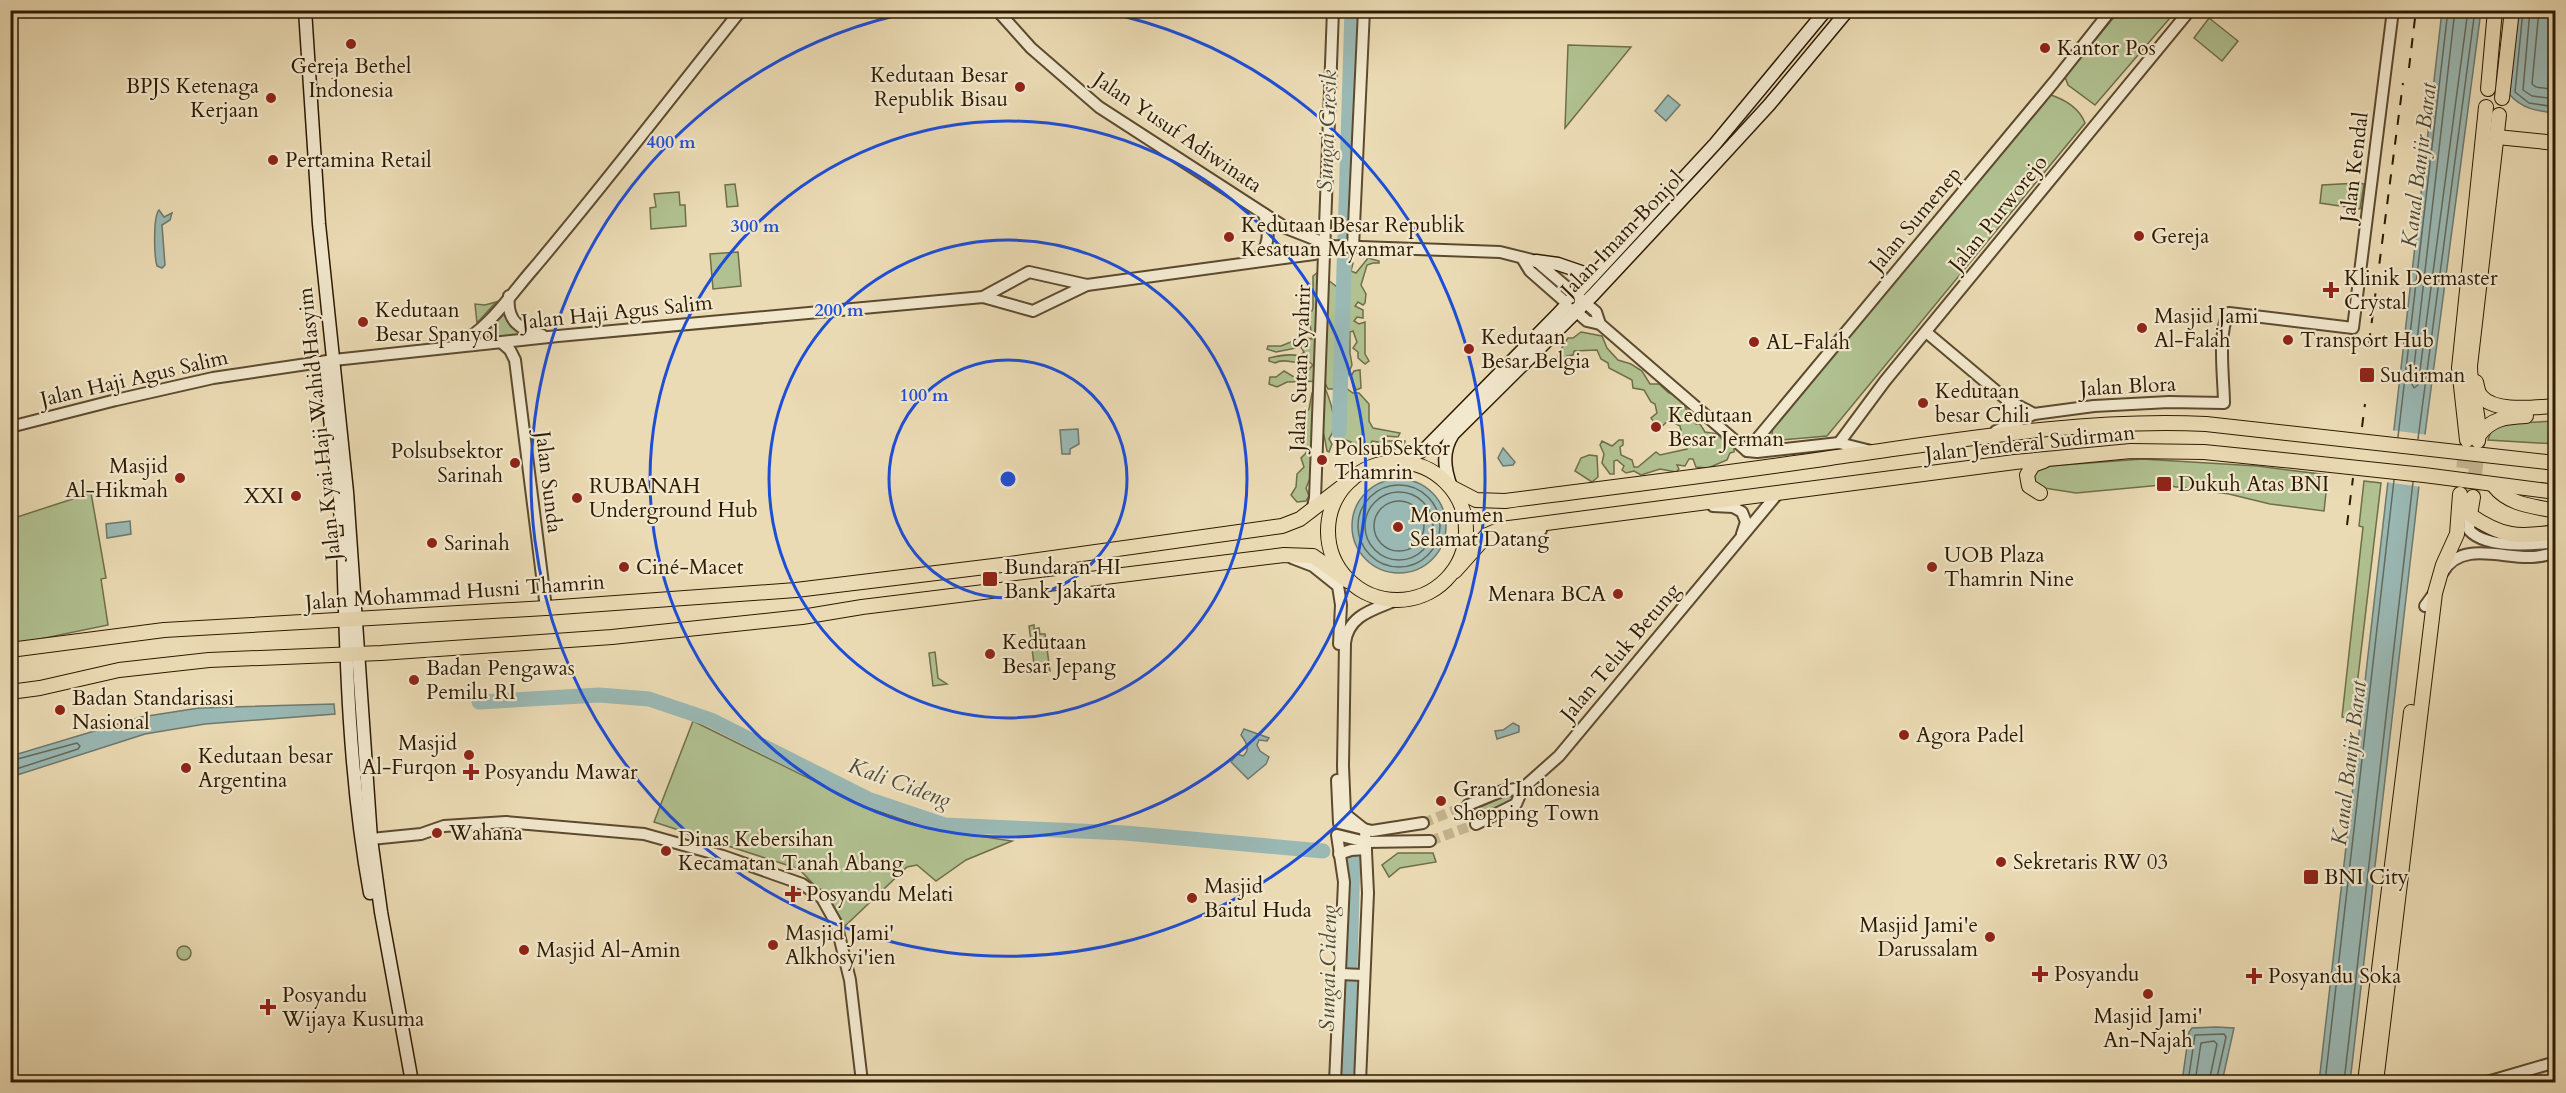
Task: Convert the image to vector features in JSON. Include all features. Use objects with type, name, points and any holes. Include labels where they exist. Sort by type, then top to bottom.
[{"type":"main road","name":"Jalan Kyai Haji Wahid Hasyim","points":[[305,10],[320,226],[334,360],[364,854],[405,1083]]},
{"type":"main road","name":"Jalan Imam Bonjol","points":[[1402,462],[1425,449],[1576,303],[1593,276],[1714,144],[1826,10]]},
{"type":"main road","name":"Jalan Imam Bonjol","points":[[1451,487],[1444,464],[1445,450],[1453,434],[1576,303],[1756,119],[1848,10]]},
{"type":"main road","points":[[2488,89],[2495,10]]},
{"type":"main road","points":[[2502,98],[2512,10]]},
{"type":"main road","points":[[2475,439],[2459,368],[2486,107]]},
{"type":"main road","points":[[2475,439],[2470,366],[2501,116],[2511,132],[2526,140]]},
{"type":"main road","points":[[2498,137],[2556,143]]},
{"type":"main road","points":[[2493,166],[2508,149],[2526,140]]},
{"type":"main road","points":[[1536,261],[1558,264],[1593,276]]},
{"type":"main road","name":"Jalan Kyai Haji Wahid Hasyim","points":[[316,363],[322,365],[325,372],[351,619]]},
{"type":"main road","points":[[2470,366],[2480,396],[2492,404],[2513,408],[2556,406]]},
{"type":"main road","points":[[2475,439],[2487,425],[2499,418],[2556,415]]},
{"type":"main road","name":"Jalan Jenderal Sudirman","points":[[1451,487],[1465,496],[1488,502],[1979,438],[2117,424],[2170,422],[2206,424],[2556,463]]},
{"type":"main road","name":"Jalan Jenderal Sudirman","points":[[1486,535],[1522,525],[2049,459],[2131,451],[2204,452],[2424,475],[2494,486],[2556,492]]},
{"type":"main road","points":[[2040,493],[2030,486],[2027,475],[2033,465],[2049,459]]},
{"type":"main road","points":[[1348,580],[1333,558],[1328,529],[1338,496],[1352,479],[1378,465],[1402,462],[1430,470],[1451,487],[1460,499],[1466,519],[1465,541],[1455,571]]},
{"type":"main road","name":"Jalan Mohammad Husni Thamrin","points":[[10,650],[164,630],[546,608],[796,590],[886,580],[1293,524],[1352,479]]},
{"type":"main road","points":[[2494,486],[2502,496],[2556,511]]},
{"type":"main road","points":[[2376,1083],[2435,593],[2443,565],[2462,519],[2466,496]]},
{"type":"main road","points":[[10,692],[40,688],[115,671],[209,660],[353,654],[589,639],[753,623],[862,607],[1284,555],[1313,556],[1369,595],[1394,601],[1428,594],[1443,585],[1486,535],[1476,529],[1472,518],[1475,509],[1488,502]]},
{"type":"main road","points":[[2462,519],[2510,535],[2523,536],[2556,532]]},
{"type":"main road","points":[[2365,1083],[2390,869],[2425,606],[2433,570],[2462,519]]},
{"type":"main road","name":"Jalan Kyai Haji Wahid Hasyim","points":[[356,721],[381,912],[412,1083]]},
{"type":"street","points":[[451,348],[476,333],[509,296],[561,235],[741,10]]},
{"type":"street","name":"Jalan Yusuf Adiwinata","points":[[997,10],[1031,48],[1099,106],[1264,214],[1293,231],[1329,246]]},
{"type":"street","name":"Jalan Sutan Syahrir","points":[[1312,511],[1315,498],[1329,246],[1325,221],[1334,10]]},
{"type":"street","points":[[1351,247],[1364,10]]},
{"type":"street","name":"Jalan Sumenep","points":[[1747,451],[2054,82],[2111,10]]},
{"type":"street","name":"Jalan Purworejo","points":[[1839,443],[1885,381],[2190,10]]},
{"type":"street","name":"Jalan Kendal","points":[[2224,403],[2223,343],[2226,318],[2229,313],[2353,328],[2393,10]]},
{"type":"street","points":[[1254,262],[1262,255],[1268,241],[1268,228],[1264,214]]},
{"type":"street","points":[[1293,231],[1310,231],[1325,221]]},
{"type":"street","name":"Jalan Haji Agus Salim","points":[[10,428],[116,400],[213,378],[334,360],[558,336],[983,297],[1033,311],[1087,285],[1254,262],[1329,246],[1500,252],[1536,261],[1576,303]]},
{"type":"street","points":[[1522,258],[1530,271],[1576,303],[1596,312],[1600,324],[1747,451],[1757,452],[1839,443],[1873,452]]},
{"type":"street","name":"Jalan Haji Agus Salim","points":[[983,297],[1029,272],[1087,285]]},
{"type":"street","points":[[509,296],[509,314],[519,327],[542,335],[558,336]]},
{"type":"street","points":[[1926,332],[2007,400],[2034,414]]},
{"type":"street","points":[[515,360],[526,340]]},
{"type":"street","points":[[502,343],[510,350],[515,360]]},
{"type":"street","name":"Jalan Sunda","points":[[515,360],[546,608]]},
{"type":"street","points":[[2007,400],[2011,412],[2008,427]]},
{"type":"street","name":"Jalan Blora","points":[[1979,438],[2034,414],[2122,404],[2224,403]]},
{"type":"street","name":"Jalan Teluk Betung","points":[[1476,824],[1516,804],[1523,788],[1559,756],[1779,492]]},
{"type":"street","points":[[1465,559],[1493,538],[1718,505],[1733,507],[1742,512],[1746,522],[1742,537]]},
{"type":"street","points":[[2462,519],[2474,536],[2495,542],[2526,546],[2556,542]]},
{"type":"street","points":[[2425,606],[2435,593],[2445,569],[2452,561],[2496,552],[2531,557],[2556,553]]},
{"type":"street","points":[[1284,555],[1313,566],[1335,582],[1340,589],[1337,820],[1339,823],[1365,830],[1388,830],[1423,823]]},
{"type":"street","points":[[1360,1083],[1360,975],[1368,893],[1365,830],[1346,814],[1343,766],[1346,636],[1354,621],[1365,612],[1394,601]]},
{"type":"street","name":"Jalan Teluk Betung","points":[[1468,805],[1502,791],[1523,788]]},
{"type":"street","points":[[371,839],[422,834],[444,826],[490,822],[534,823],[644,834],[723,856],[802,884],[826,904],[836,923],[850,980],[862,1083]]},
{"type":"street","points":[[1335,1083],[1342,974],[1344,882],[1337,835],[1366,846]]},
{"type":"street","points":[[1339,854],[1366,846],[1430,841]]},
{"type":"street","points":[[1342,974],[1360,975]]},
{"type":"street","points":[[2487,1083],[2556,1062]]},
{"type":"green space","points":[[2119,11],[2176,11],[2095,105],[2068,85],[2065,77]]},
{"type":"green space","points":[[2209,18],[2238,41],[2222,61],[2194,38]]},
{"type":"green space","points":[[1568,45],[1631,47],[1565,128]]},
{"type":"green space","points":[[2048,94],[2070,104],[2079,112],[2085,123],[1827,436],[1781,440],[1772,434],[1773,426]]},
{"type":"green space","points":[[735,184],[738,206],[727,207],[725,185]]},
{"type":"green space","points":[[2364,184],[2360,209],[2320,203],[2322,185]]},
{"type":"green space","points":[[679,192],[680,205],[685,205],[686,226],[651,229],[650,208],[656,207],[654,194]]},
{"type":"green space","points":[[738,252],[741,286],[713,289],[710,254]]},
{"type":"green space","points":[[1368,258],[1379,261],[1379,263],[1367,265],[1361,285],[1366,294],[1365,303],[1363,305],[1358,302],[1355,306],[1363,310],[1363,318],[1357,317],[1354,321],[1359,324],[1365,322],[1365,354],[1369,361],[1365,364],[1358,358],[1358,352],[1353,348],[1357,342],[1353,331],[1350,332],[1352,365],[1347,377],[1344,376],[1342,357],[1344,348],[1341,340],[1345,323],[1343,311],[1345,294],[1341,276],[1345,263],[1348,261],[1353,263],[1351,271],[1356,273]]},
{"type":"green space","points":[[1318,272],[1340,292],[1337,315],[1340,323],[1337,331],[1340,369],[1336,389],[1328,389],[1324,381],[1287,382],[1277,387],[1269,384],[1270,377],[1276,377],[1284,371],[1294,377],[1301,377],[1313,365],[1308,361],[1275,363],[1269,361],[1269,358],[1280,356],[1299,356],[1304,352],[1301,347],[1276,352],[1267,349],[1268,346],[1281,346],[1303,337],[1312,339],[1309,316],[1298,314],[1299,311],[1312,311],[1313,276]]},
{"type":"green space","points":[[496,302],[477,323],[475,304],[485,305]]},
{"type":"green space","points":[[505,306],[512,325],[529,335],[470,341]]},
{"type":"green space","points":[[1581,332],[1602,336],[1607,348],[1618,360],[1642,371],[1650,384],[1659,384],[1669,393],[1677,395],[1696,424],[1700,424],[1705,432],[1718,434],[1723,441],[1734,448],[1734,452],[1730,453],[1727,460],[1708,468],[1696,467],[1693,459],[1689,459],[1685,466],[1677,465],[1679,469],[1676,472],[1660,469],[1641,475],[1634,471],[1626,473],[1622,470],[1624,466],[1617,460],[1614,461],[1614,474],[1610,474],[1602,463],[1604,454],[1600,445],[1602,441],[1612,446],[1619,440],[1623,440],[1623,445],[1620,447],[1621,455],[1632,460],[1634,467],[1638,467],[1656,452],[1660,455],[1687,449],[1689,445],[1682,435],[1680,426],[1669,420],[1659,429],[1651,418],[1657,413],[1655,404],[1651,402],[1644,390],[1633,388],[1632,380],[1609,368],[1608,363],[1601,359],[1597,350],[1574,351],[1573,355],[1567,356],[1566,364],[1558,366],[1559,355],[1568,338],[1573,338]]},
{"type":"green space","points":[[1360,370],[1361,388],[1356,390],[1351,376],[1354,371]]},
{"type":"green space","points":[[1319,386],[1325,388],[1332,407],[1334,420],[1329,439],[1332,444],[1329,452],[1327,451],[1324,435],[1322,435],[1322,450],[1306,488],[1309,496],[1306,501],[1297,502],[1291,495],[1296,487],[1297,474],[1304,467],[1301,458],[1306,453],[1300,417],[1309,409],[1312,393]]},
{"type":"green space","points":[[1346,388],[1353,393],[1359,393],[1369,404],[1369,421],[1373,428],[1400,433],[1398,437],[1386,436],[1384,438],[1385,441],[1405,441],[1403,449],[1383,449],[1378,442],[1372,441],[1370,446],[1349,448],[1351,442],[1343,439],[1342,429],[1337,422],[1339,415],[1346,409],[1345,405],[1340,403],[1338,393]]},
{"type":"green space","points":[[2555,421],[2555,444],[2488,440],[2492,428],[2502,424]]},
{"type":"green space","points":[[1589,455],[1597,456],[1598,477],[1592,482],[1575,471],[1581,458]]},
{"type":"green space","points":[[2142,459],[2257,466],[2328,475],[2324,511],[2162,485],[2076,493],[2038,487],[2033,481],[2033,475],[2037,469],[2050,466]]},
{"type":"green space","points":[[2364,481],[2381,483],[2353,719],[2342,717],[2363,527],[2359,526]]},
{"type":"green space","points":[[91,493],[106,578],[101,579],[108,625],[16,644],[11,631],[11,519]]},
{"type":"green space","points":[[1034,625],[1034,629],[1039,628],[1040,634],[1045,634],[1050,671],[1029,674],[1028,665],[1034,664],[1029,626]]},
{"type":"green space","points":[[935,652],[938,678],[947,684],[933,686],[929,653]]},
{"type":"green space","points":[[693,721],[867,807],[930,829],[1012,841],[966,860],[936,881],[917,865],[907,867],[845,926],[832,904],[799,869],[654,822]]},
{"type":"green space","points":[[1508,794],[1514,800],[1479,818],[1476,809]]},
{"type":"green space","points":[[1398,853],[1433,853],[1436,862],[1400,868],[1389,877],[1382,865]]},
{"type":"green space","points":[[184,946],[189,948],[191,953],[189,958],[184,960],[179,958],[177,953],[179,948]]},
{"type":"water","points":[[2442,11],[2481,11],[2425,434],[2350,1082],[2319,1082]]},
{"type":"water","points":[[2517,11],[2555,11],[2555,113],[2525,106],[2509,94]]},
{"type":"water","points":[[1668,95],[1680,105],[1666,121],[1655,111]]},
{"type":"water","points":[[159,210],[164,217],[172,213],[170,220],[162,225],[165,265],[162,268],[157,266],[155,246],[155,228]]},
{"type":"water","points":[[1078,429],[1079,444],[1070,449],[1070,454],[1062,454],[1060,430]]},
{"type":"water","points":[[1503,448],[1515,462],[1513,465],[1503,466],[1498,458]]},
{"type":"water","points":[[1399,479],[1417,482],[1432,493],[1443,508],[1446,526],[1443,544],[1432,559],[1417,570],[1399,573],[1381,570],[1366,559],[1355,544],[1352,526],[1355,508],[1366,493],[1381,482]]},
{"type":"water","points":[[130,521],[131,534],[107,538],[106,524]]},
{"type":"water","points":[[334,704],[335,714],[205,724],[145,734],[11,777],[11,756],[141,717],[199,708]]},
{"type":"water","points":[[1513,723],[1519,726],[1519,732],[1497,739],[1495,731],[1503,730]]},
{"type":"water","points":[[1244,729],[1269,738],[1267,741],[1259,740],[1257,745],[1260,751],[1269,757],[1266,764],[1248,779],[1231,762],[1237,754],[1243,756],[1247,751],[1246,743],[1241,735]]},
{"type":"water","points":[[2192,1028],[2234,1028],[2222,1082],[2182,1082],[2189,1032]]},
{"type":"pier","points":[[2390,430],[2428,435],[2422,487],[2385,482]]},
{"type":"waterway","name":"Sungai Gresik","points":[[1339,432],[1352,10]]},
{"type":"waterway","name":"Kali Cideng","points":[[479,702],[599,695],[649,699],[711,720],[868,799],[945,825],[1125,833],[1323,851]]},
{"type":"waterway","name":"Sungai Cideng","points":[[1347,1082],[1353,855]]},
{"type":"tunnel","points":[[2461,489],[2466,443]]},
{"type":"tunnel","points":[[2473,497],[2478,443]]},
{"type":"tunnel","points":[[1423,823],[1468,805]]},
{"type":"tunnel","points":[[1430,841],[1476,824]]},
{"type":"railway","points":[[2409,68],[2416,10]]},
{"type":"railway","points":[[2369,343],[2403,83]]},
{"type":"railway","points":[[2362,427],[2365,404]]},
{"type":"railway","points":[[2347,525],[2353,478]]},
{"type":"place","name":"Gereja Bethel Indonesia","points":[[351,44]]},
{"type":"place","name":"Kantor Pos","points":[[2045,48]]},
{"type":"place","name":"Kedutaan Besar Republik Bisau","points":[[1020,87]]},
{"type":"place","name":"BPJS Ketenaga Kerjaan","points":[[271,98]]},
{"type":"place","name":"Pertamina Retail","points":[[273,160]]},
{"type":"place","name":"Gereja","points":[[2139,236]]},
{"type":"place","name":"Kedutaan Besar Republik Kesatuan Myanmar","points":[[1229,237]]},
{"type":"place","name":"Klinik Dermaster Crystal","points":[[2331,290]]},
{"type":"place","name":"Kedutaan Besar Spanyol","points":[[363,322]]},
{"type":"place","name":"Masjid Jami Al-Falah","points":[[2142,328]]},
{"type":"place","name":"Transport Hub","points":[[2288,340]]},
{"type":"place","name":"AL-Falah","points":[[1754,342]]},
{"type":"place","name":"Kedutaan Besar Belgia","points":[[1469,349]]},
{"type":"place","name":"Sudirman","points":[[2367,375]]},
{"type":"place","name":"Kedutaan besar Chili","points":[[1923,403]]},
{"type":"place","name":"Kedutaan Besar Jerman","points":[[1656,427]]},
{"type":"place","name":"PolsubSektor Thamrin","points":[[1322,460]]},
{"type":"place","name":"Polsubsektor Sarinah","points":[[515,463]]},
{"type":"place","name":"Masjid Al-Hikmah","points":[[180,478]]},
{"type":"place","name":"Dukuh Atas BNI","points":[[2164,484]]},
{"type":"place","name":"XXI","points":[[296,496]]},
{"type":"place","name":"RUBANAH Underground Hub","points":[[577,498]]},
{"type":"place","name":"Monumen Selamat Datang","points":[[1398,527]]},
{"type":"place","name":"Sarinah","points":[[432,543]]},
{"type":"place","name":"Ciné-Macet","points":[[624,567]]},
{"type":"place","name":"UOB Plaza Thamrin Nine","points":[[1932,567]]},
{"type":"place","name":"Bundaran HI Bank Jakarta","points":[[990,579]]},
{"type":"place","name":"Menara BCA","points":[[1618,594]]},
{"type":"place","name":"Kedutaan Besar Jepang","points":[[990,654]]},
{"type":"place","name":"Badan Pengawas Pemilu RI","points":[[414,680]]},
{"type":"place","name":"Badan Standarisasi Nasional","points":[[60,710]]},
{"type":"place","name":"Agora Padel","points":[[1904,735]]},
{"type":"place","name":"Masjid Al-Furqon","points":[[469,755]]},
{"type":"place","name":"Kedutaan besar Argentina","points":[[186,768]]},
{"type":"place","name":"Posyandu Mawar","points":[[471,772]]},
{"type":"place","name":"Grand Indonesia Shopping Town","points":[[1441,801]]},
{"type":"place","name":"Wahana","points":[[437,833]]},
{"type":"place","name":"Dinas Kebersihan Kecamatan Tanah Abang","points":[[666,851]]},
{"type":"place","name":"Sekretaris RW 03","points":[[2001,862]]},
{"type":"place","name":"BNI City","points":[[2311,877]]},
{"type":"place","name":"Posyandu Melati","points":[[793,894]]},
{"type":"place","name":"Masjid Baitul Huda","points":[[1192,898]]},
{"type":"place","name":"Masjid Jami'e Darussalam","points":[[1990,937]]},
{"type":"place","name":"Masjid Jami' Alkhosyi'ien","points":[[773,945]]},
{"type":"place","name":"Masjid Al-Amin","points":[[524,950]]},
{"type":"place","name":"Posyandu","points":[[2040,974]]},
{"type":"place","name":"Posyandu Soka","points":[[2254,976]]},
{"type":"place","name":"Masjid Jami' An-Najah","points":[[2148,994]]},
{"type":"place","name":"Posyandu Wijaya Kusuma","points":[[268,1007]]},
{"type":"water label","name":"Kanal Banjir Barat","points":[[2418,165]]},
{"type":"water label","name":"Kanal Banjir Barat","points":[[2348,763]]}]
